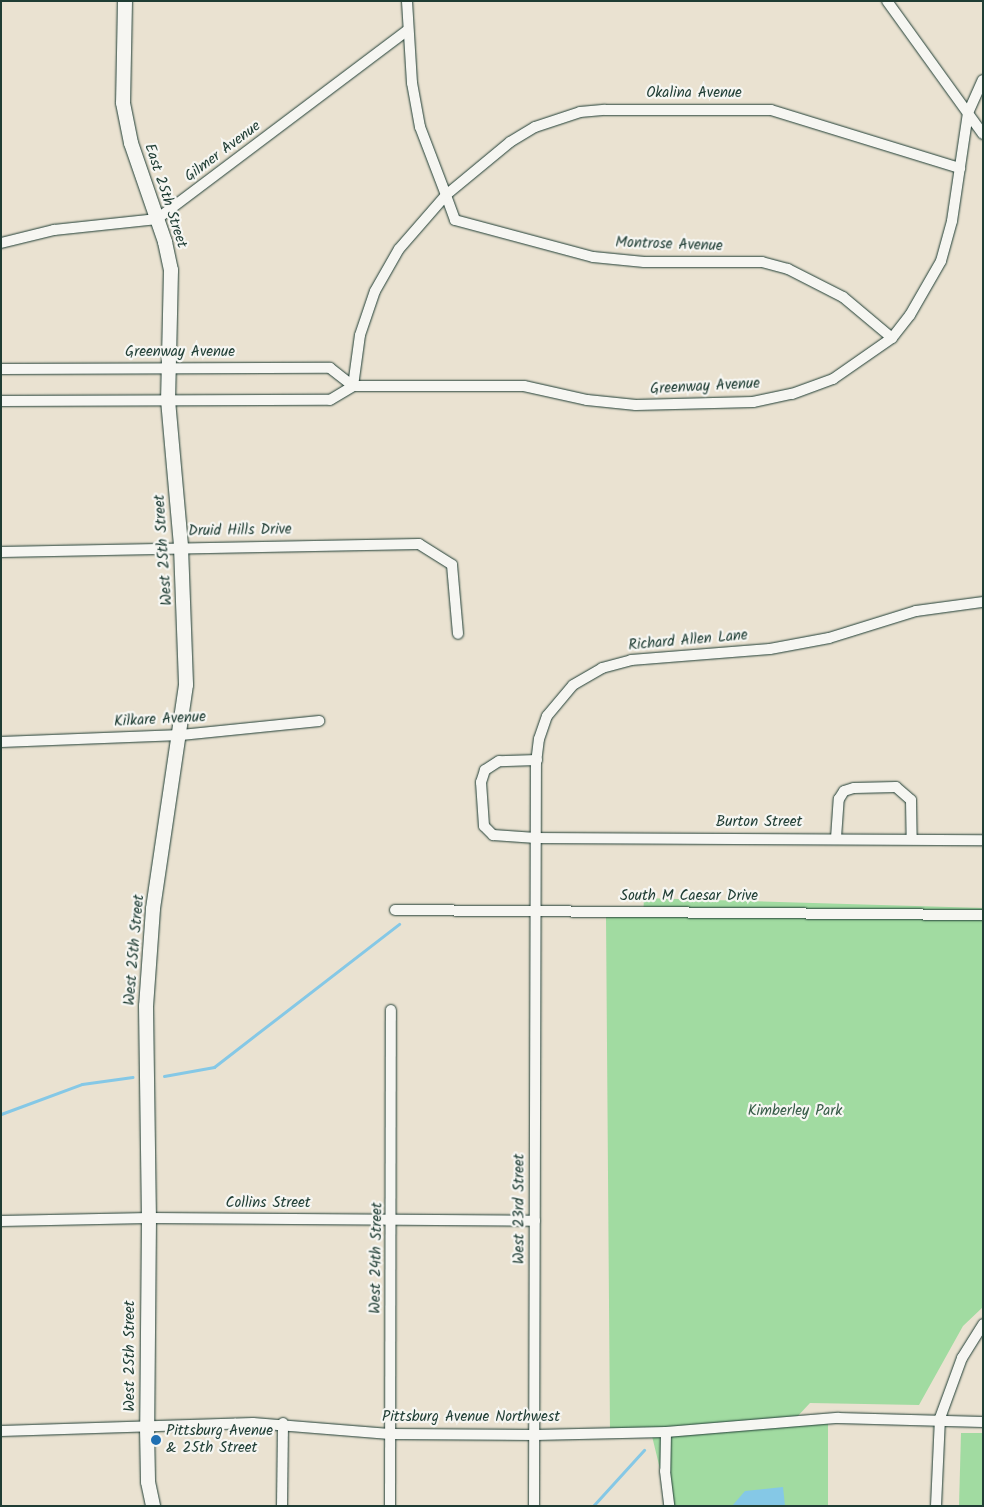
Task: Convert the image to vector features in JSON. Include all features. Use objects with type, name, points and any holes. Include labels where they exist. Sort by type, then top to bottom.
[{"type":"street","name":"East 25th Street","points":[[125,1],[123,103],[131,143],[157,219],[170,270],[168,400]]},
{"type":"street","points":[[408,1],[408,30],[420,127],[446,195]]},
{"type":"street","points":[[887,1],[983,134]]},
{"type":"street","name":"Gilmer Avenue","points":[[157,219],[408,30]]},
{"type":"street","name":"Greenway Avenue","points":[[1,369],[330,368],[353,386],[524,386],[587,400],[636,405],[753,402],[792,394],[833,379],[892,338],[910,315],[941,261],[952,221],[968,113],[983,80]]},
{"type":"street","name":"Okalina Avenue","points":[[353,386],[360,335],[375,291],[399,249],[446,195],[510,142],[534,127],[580,112],[605,110],[771,110],[960,168]]},
{"type":"street","name":"Montrose Avenue","points":[[446,195],[455,220],[593,257],[644,262],[762,262],[788,269],[843,297],[892,338]]},
{"type":"street","points":[[1,243],[54,230],[157,219]]},
{"type":"street","points":[[1,401],[330,400],[353,386]]},
{"type":"street","name":"West 25th Street","points":[[153,1506],[148,1482],[147,1428],[149,1218],[147,996],[154,909],[181,734],[186,685],[181,546],[168,400]]},
{"type":"street","name":"Druid Hills Drive","points":[[1,552],[181,546],[419,544],[452,565],[458,634]]},
{"type":"street","name":"Richard Allen Lane","points":[[536,912],[538,739],[548,716],[573,686],[602,668],[631,660],[770,649],[829,638],[916,611],[983,602]]},
{"type":"street","name":"Kilkare Avenue","points":[[1,742],[181,734],[319,722]]},
{"type":"street","name":"Burton Street","points":[[537,760],[499,761],[485,770],[481,782],[484,826],[493,835],[536,838],[983,840]]},
{"type":"street","points":[[836,838],[839,799],[844,792],[854,788],[896,787],[912,800],[912,839]]},
{"type":"street","name":"South M Caesar Drive","points":[[395,910],[983,915]]},
{"type":"street","name":"West 23rd Street","points":[[534,1506],[536,1435],[536,912]]},
{"type":"street","name":"West 24th Street","points":[[390,1506],[392,1010]]},
{"type":"street","name":"Collins Street","points":[[1,1221],[149,1218],[535,1221]]},
{"type":"street","points":[[936,1506],[940,1418],[962,1358],[983,1324]]},
{"type":"street","name":"Pittsburg Avenue Northwest","points":[[1,1431],[283,1423],[390,1434],[536,1435],[666,1432],[838,1418],[940,1418],[983,1422]]},
{"type":"street","points":[[282,1506],[283,1423]]},
{"type":"street","points":[[666,1432],[665,1471],[669,1506]]},
{"type":"green space","name":"Kimberley Park","points":[[644,898],[983,908],[983,1307],[963,1326],[919,1405],[810,1403],[795,1419],[828,1420],[828,1506],[669,1506],[651,1432],[610,1432],[606,917],[643,917]]},
{"type":"green space","points":[[961,1433],[983,1433],[983,1506],[959,1506]]},
{"type":"water","points":[[783,1487],[785,1506],[732,1506],[745,1491]]},
{"type":"waterway","points":[[164,1076],[214,1067],[399,924]]},
{"type":"waterway","points":[[1,1114],[82,1084],[133,1077]]},
{"type":"waterway","points":[[593,1506],[644,1450]]},
{"type":"place","name":"Pittsburg Avenue & 25th Street","points":[[156,1440]]}]
